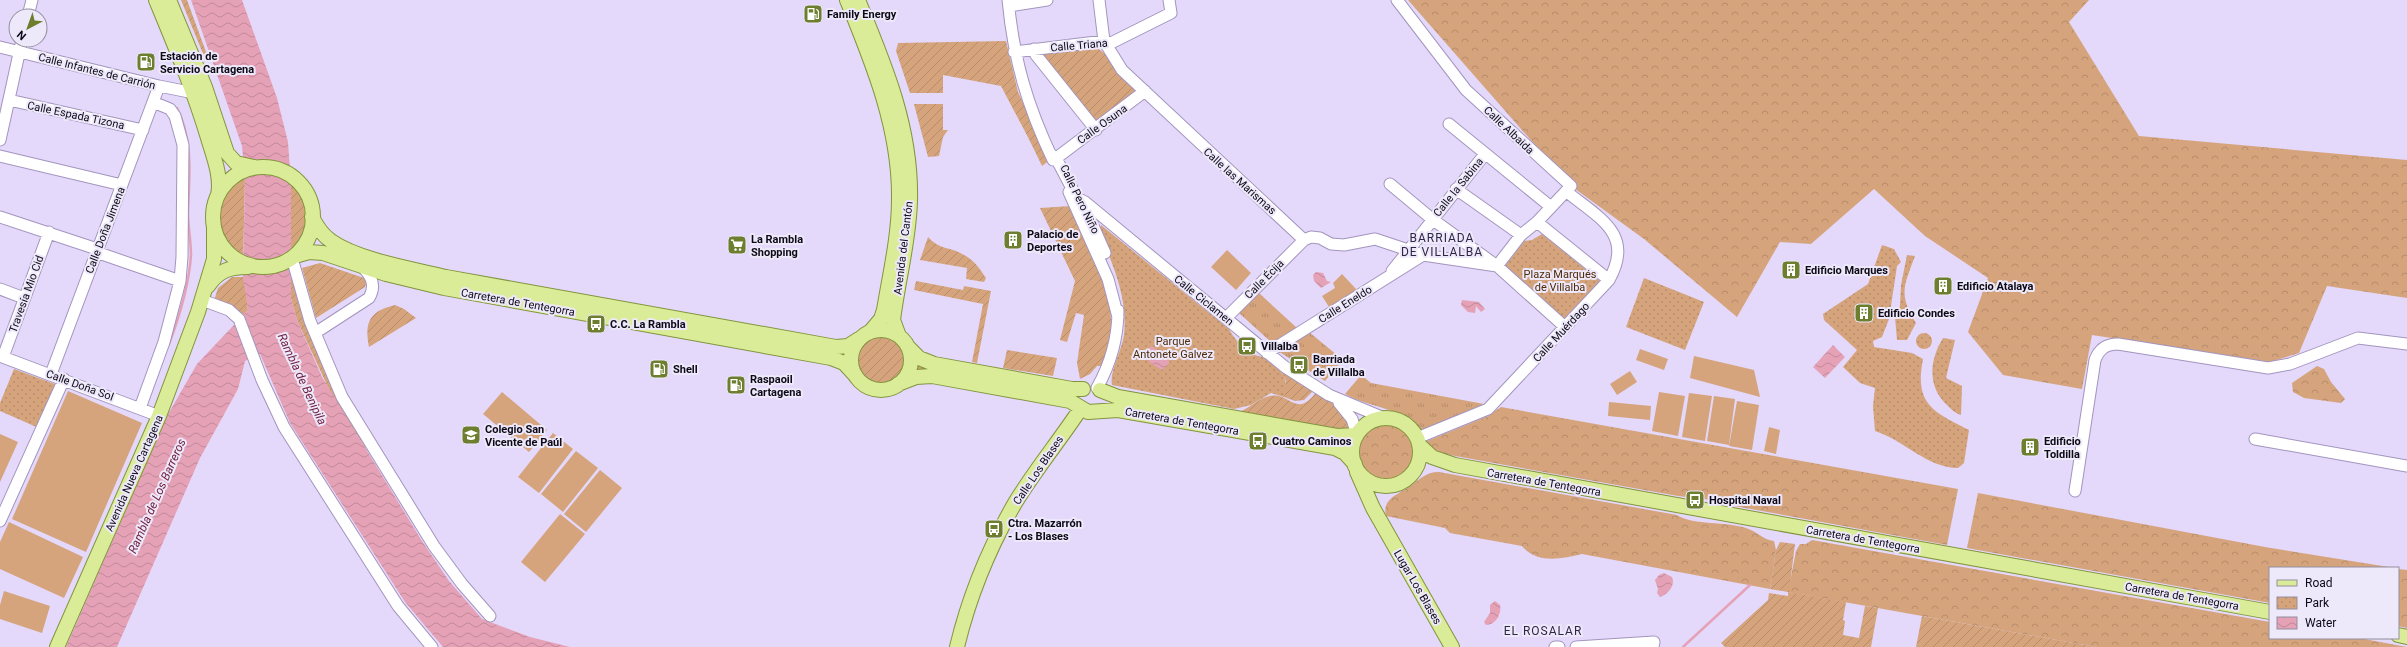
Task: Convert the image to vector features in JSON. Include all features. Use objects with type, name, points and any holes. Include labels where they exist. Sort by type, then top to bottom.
[{"type":"main road","points":[[156,0],[194,93],[213,154],[219,183],[214,211],[214,226],[219,242],[226,251],[247,266],[272,267],[292,258],[309,236],[312,217],[307,193],[291,175],[275,168],[248,168],[232,160],[225,149],[205,87],[169,0]]},
{"type":"main road","name":"Avenida del Cantón","points":[[847,0],[884,99],[893,132],[899,178],[897,228],[884,310],[881,319],[865,335]]},
{"type":"main road","name":"Avenida del Cantón","points":[[858,0],[897,102],[908,160],[910,200],[908,222],[893,320],[904,341]]},
{"type":"main road","points":[[218,195],[226,182],[248,168]]},
{"type":"main road","name":"Carretera de Tentegorra","points":[[312,217],[320,231],[337,245],[389,263],[446,277],[836,347],[848,346],[865,335]]},
{"type":"main road","name":"Avenida Nueva Cartagena","points":[[57,647],[159,416],[203,298],[214,259],[214,226]]},
{"type":"main road","name":"Carretera de Tentegorra","points":[[292,258],[309,252],[323,253],[362,267],[444,288],[831,358],[844,364],[856,376]]},
{"type":"main road","name":"Avenida Nueva Cartagena","points":[[203,298],[212,281],[223,270],[247,266]]},
{"type":"main road","points":[[898,384],[905,378],[910,367],[911,358],[904,341],[886,330],[865,335],[851,357],[856,376],[867,386],[878,390],[890,388],[916,377],[932,376],[1070,401],[1081,408],[1088,412],[1097,411],[1104,402],[1103,394],[1093,389],[1078,399],[1081,408]]},
{"type":"main road","name":"Carretera de Tentegorra","points":[[904,341],[916,356],[927,363],[1072,389],[1093,389],[1118,397],[1282,427],[1337,436],[1357,435]]},
{"type":"main road","name":"Calle Los Blases","points":[[957,647],[969,601],[1001,530],[1016,502],[1081,408]]},
{"type":"main road","name":"Carretera de Tentegorra","points":[[1097,411],[1118,410],[1335,448],[1345,453],[1355,465]]},
{"type":"main road","points":[[1384,418],[1404,423],[1418,442],[1419,460],[1413,474],[1404,481],[1393,485],[1382,486],[1371,482],[1362,475],[1355,465],[1352,449],[1357,435],[1367,424],[1384,418]]},
{"type":"main road","name":"Carretera de Tentegorra","points":[[1418,442],[1432,457],[1455,466]]},
{"type":"main road","name":"Lugar Los Blases","points":[[1355,465],[1361,484],[1452,647]]},
{"type":"main road","name":"Carretera de Tentegorra","points":[[1413,474],[1431,465],[1455,466],[2269,612]]},
{"type":"main road","name":"Lugar Los Blases","points":[[1384,527],[1378,515],[1378,505],[1386,492],[1393,485]]},
{"type":"street","points":[[1008,3],[1047,0]]},
{"type":"street","points":[[1099,0],[1104,41]]},
{"type":"street","name":"Calle Triana","points":[[1014,52],[1104,41],[1111,43],[1171,13],[1169,0]]},
{"type":"street","name":"Calle Albaida","points":[[1397,0],[1466,90],[1569,189]]},
{"type":"street","name":"Calle Pero Niño","points":[[1008,3],[1014,52],[1023,87],[1033,116],[1055,155],[1103,267],[1118,317]]},
{"type":"street","name":"Calle las Marismas","points":[[1104,41],[1122,70],[1304,240]]},
{"type":"street","name":"Calle Infantes de Carrión","points":[[0,47],[159,86],[194,93]]},
{"type":"street","points":[[0,140],[1,127],[9,100],[19,48]]},
{"type":"street","points":[[1034,49],[1036,55],[1096,130]]},
{"type":"street","name":"Calle Doña Jimena","points":[[51,374],[159,86]]},
{"type":"street","name":"Calle Osuna","points":[[1055,155],[1096,130],[1145,91]]},
{"type":"street","name":"Calle Espada Tizona","points":[[9,100],[143,130]]},
{"type":"street","points":[[140,408],[164,342],[180,281],[182,257],[182,145],[177,122],[170,109],[153,102]]},
{"type":"street","points":[[1449,124],[1551,208]]},
{"type":"street","name":"Calle la Sabina","points":[[1387,278],[1432,219],[1485,154]]},
{"type":"street","points":[[1055,155],[1077,198],[1082,200]]},
{"type":"street","points":[[0,156],[122,186]]},
{"type":"street","points":[[1390,184],[1432,219],[1497,266],[1565,328]]},
{"type":"street","points":[[1456,189],[1521,235]]},
{"type":"street","points":[[1497,266],[1521,235],[1537,222],[1569,189]]},
{"type":"street","name":"Calle Muérdago","points":[[1418,442],[1488,409],[1609,280],[1616,267],[1618,248],[1612,228],[1569,189]]},
{"type":"street","name":"Calle Pero Niño","points":[[1082,200],[1115,284],[1118,317],[1114,351],[1093,389]]},
{"type":"street","name":"Calle Ciclamen","points":[[1082,200],[1285,367],[1329,395],[1350,414],[1357,435]]},
{"type":"street","points":[[0,217],[48,232],[180,281]]},
{"type":"street","points":[[1095,230],[1099,221],[1106,220]]},
{"type":"street","points":[[1537,222],[1609,280]]},
{"type":"street","name":"Travesía Mio Cid","points":[[1,356],[48,232]]},
{"type":"street","points":[[1304,240],[1311,237],[1320,238],[1331,244],[1344,245],[1374,239],[1408,252],[1497,266]]},
{"type":"street","name":"Calle Écija","points":[[1226,318],[1304,240]]},
{"type":"street","name":"Calle Eneldo","points":[[1268,353],[1423,255]]},
{"type":"street","points":[[292,258],[315,333],[342,397],[434,546],[462,584],[490,616]]},
{"type":"street","points":[[315,333],[369,298],[373,290],[372,280],[362,267]]},
{"type":"street","points":[[0,289],[24,298]]},
{"type":"street","points":[[203,298],[229,310],[239,319],[253,357],[284,427],[395,601],[432,647]]},
{"type":"street","points":[[2075,491],[2095,360],[2097,354],[2105,346],[2118,344],[2268,368],[2290,364],[2358,338],[2407,344]]},
{"type":"street","name":"Calle Doña Sol","points":[[1,356],[159,416]]},
{"type":"street","points":[[0,521],[4,501],[64,379]]},
{"type":"street","name":"Calle Ciclamen","points":[[1329,395],[1384,418]]},
{"type":"street","points":[[2256,439],[2407,466]]},
{"type":"street","points":[[1576,647],[1654,642],[1653,647]]},
{"type":"street","points":[[1555,647],[1560,647]]},
{"type":"green space","points":[[181,0],[187,0],[209,60],[206,61]]},
{"type":"green space","points":[[1408,0],[2089,0],[2069,22],[2139,136],[2407,160],[2407,298],[2327,286],[2299,353],[2270,362],[2092,335],[2082,389],[2003,375],[1968,332],[1988,278],[1925,236],[1874,189],[1811,244],[1780,242],[1737,317],[1644,239],[1571,186]]},
{"type":"green space","points":[[1006,41],[1018,92],[1050,160],[1042,166],[1001,86],[943,75],[943,93],[910,93],[896,51],[898,43]]},
{"type":"green space","points":[[1096,47],[1108,56],[1142,95],[1096,130],[1036,55]]},
{"type":"green space","points":[[914,104],[943,104],[943,130],[948,130],[943,137],[939,156],[928,157]]},
{"type":"green space","points":[[245,170],[243,264],[231,255],[222,243],[216,230],[214,216],[216,201],[221,188],[231,178]]},
{"type":"green space","points":[[291,175],[301,185],[308,196],[312,207],[313,218],[311,228],[306,239],[290,260]]},
{"type":"green space","points":[[1071,206],[1098,264],[1110,304],[1111,325],[1108,345],[1101,366],[1097,366],[1090,374],[1080,379],[1077,363],[1084,315],[1076,313],[1067,342],[1060,340],[1075,281],[1040,208]]},
{"type":"green space","name":"Parque Antonete Galvez","points":[[1101,225],[1229,329],[1236,340],[1246,349],[1254,355],[1265,358],[1275,365],[1285,379],[1286,391],[1284,397],[1271,393],[1251,405],[1234,409],[1112,385],[1112,374],[1123,341],[1125,321],[1122,295],[1114,269],[1099,231]]},
{"type":"green space","name":"Plaza Marqués de Villalba","points":[[1542,234],[1600,281],[1564,319],[1505,266],[1524,241],[1532,240]]},
{"type":"green space","points":[[928,237],[937,244],[959,252],[971,259],[986,278],[984,282],[966,279],[967,268],[920,260]]},
{"type":"green space","points":[[1882,245],[1894,249],[1901,262],[1897,266],[1889,319],[1882,337],[1873,341],[1874,347],[1912,353],[1923,359],[1921,387],[1929,405],[1945,418],[1969,430],[1964,463],[1958,468],[1947,467],[1926,459],[1886,435],[1875,431],[1873,406],[1875,388],[1860,383],[1843,367],[1857,350],[1824,320],[1823,314],[1868,284]]},
{"type":"green space","points":[[1227,250],[1251,273],[1236,290],[1211,267]]},
{"type":"green space","points":[[365,255],[836,347],[881,330],[897,335],[905,340],[919,354],[932,376],[889,388],[869,386],[860,380],[852,370]]},
{"type":"green space","points":[[1907,255],[1915,256],[1906,283],[1905,297],[1910,313],[1916,323],[1907,340],[1897,340],[1895,317],[1900,306],[1901,285]]},
{"type":"green space","points":[[320,263],[367,279],[365,287],[316,318],[302,268]]},
{"type":"green space","points":[[290,271],[324,358],[368,452],[332,396],[297,320],[291,298]]},
{"type":"green space","points":[[1342,274],[1357,290],[1329,307],[1322,296],[1335,288],[1333,283]]},
{"type":"green space","points":[[232,277],[244,277],[248,310],[239,319],[213,304],[218,288]]},
{"type":"green space","points":[[1644,278],[1704,302],[1685,350],[1626,327]]},
{"type":"green space","points":[[916,281],[963,290],[964,286],[991,291],[977,363],[972,362],[983,304],[914,290]]},
{"type":"green space","points":[[1259,293],[1297,328],[1272,343],[1239,313]]},
{"type":"green space","points":[[395,305],[404,309],[416,318],[369,347],[367,331],[368,324],[374,314]]},
{"type":"green space","points":[[1309,332],[1343,360],[1325,381],[1278,351]]},
{"type":"green space","points":[[1924,333],[1931,338],[1932,341],[1927,348],[1924,349],[1917,344],[1916,341],[1921,334]]},
{"type":"green space","points":[[1943,338],[1955,340],[1946,378],[1962,386],[1961,415],[1952,410],[1941,399],[1933,382],[1932,374],[1935,356]]},
{"type":"green space","points":[[1640,349],[1668,359],[1664,370],[1636,360]]},
{"type":"green space","points":[[1007,350],[1057,358],[1053,376],[1003,368]]},
{"type":"green space","points":[[1694,356],[1754,370],[1760,397],[1690,378]]},
{"type":"green space","points":[[2317,366],[2324,369],[2331,382],[2345,399],[2341,403],[2304,398],[2293,392],[2292,383]]},
{"type":"green space","points":[[14,369],[60,386],[41,429],[0,411],[0,403]]},
{"type":"green space","points":[[1630,371],[1637,382],[1617,395],[1610,384]]},
{"type":"green space","points":[[1281,372],[1317,387],[1304,400],[1295,401],[1284,397],[1286,381]]},
{"type":"green space","points":[[1361,375],[1371,383],[1484,404],[1422,431],[1415,423],[1406,417],[1345,394]]},
{"type":"green space","points":[[1319,388],[1346,410],[1354,442],[1351,459],[1239,412],[1270,396],[1283,397],[1299,404],[1305,403]]},
{"type":"green space","points":[[68,391],[142,423],[86,552],[12,519]]},
{"type":"green space","points":[[502,392],[547,430],[529,452],[483,414]]},
{"type":"green space","points":[[1659,392],[1685,396],[1678,436],[1652,431]]},
{"type":"green space","points":[[1689,393],[1712,396],[1705,441],[1682,437]]},
{"type":"green space","points":[[1714,396],[1735,399],[1729,445],[1707,441]]},
{"type":"green space","points":[[1737,401],[1759,405],[1752,450],[1729,446]]},
{"type":"green space","points":[[1609,402],[1651,406],[1650,420],[1608,416]]},
{"type":"green space","points":[[1501,407],[1958,489],[1947,545],[1718,503],[1712,500],[1678,496],[1455,456],[1438,452],[1431,448],[1427,441],[1488,416]]},
{"type":"green space","points":[[1380,419],[1394,419],[1406,424],[1415,433],[1420,445],[1418,465],[1411,476],[1394,485],[1380,485],[1368,480],[1359,471],[1354,459],[1354,445],[1359,433],[1368,424]]},
{"type":"green space","points":[[1769,427],[1780,430],[1776,454],[1764,451]]},
{"type":"green space","points":[[553,433],[573,449],[539,493],[518,477]]},
{"type":"green space","points":[[0,434],[18,442],[0,482]]},
{"type":"green space","points":[[576,451],[598,468],[563,512],[541,494]]},
{"type":"green space","points":[[600,470],[622,488],[586,532],[564,514]]},
{"type":"green space","points":[[1439,472],[1677,515],[1692,521],[1738,526],[1750,529],[1767,539],[1774,541],[1776,550],[1770,589],[1582,554],[1550,559],[1542,558],[1528,552],[1522,546],[1450,533],[1445,528],[1386,516],[1386,505],[1395,495],[1426,475]]},
{"type":"green space","points":[[1978,493],[2265,547],[2389,567],[2269,567],[2269,603],[1967,548]]},
{"type":"green space","points":[[560,514],[585,534],[545,582],[521,562]]},
{"type":"green space","points":[[9,522],[83,557],[64,598],[0,569],[0,542]]},
{"type":"green space","points":[[1812,540],[2269,622],[2269,639],[2364,639],[2407,647],[2096,647],[1788,592],[1796,551],[1800,544],[1806,544]]},
{"type":"green space","points":[[1780,542],[1795,544],[1789,592],[1846,602],[1843,620],[1845,621],[1843,635],[1859,638],[1865,606],[1878,608],[1871,647],[1725,647],[1721,643],[1768,600],[1769,593],[1788,596],[1788,592],[1770,589],[1776,550]]},
{"type":"green space","points":[[2399,569],[2407,570],[2407,628],[2399,626]]},
{"type":"green space","points":[[4,591],[50,606],[42,633],[0,619],[0,605]]},
{"type":"green space","points":[[1922,616],[2096,647],[1916,647]]},
{"type":"water","points":[[191,0],[242,0],[277,98],[288,142],[291,185],[291,298],[297,320],[322,377],[422,541],[449,581],[482,619],[530,637],[570,647],[443,647],[405,602],[290,423],[260,354],[245,361],[238,389],[200,458],[117,647],[66,647],[167,416],[197,364],[248,310],[243,278],[245,178],[242,146]]},
{"type":"water","points":[[1316,272],[1323,273],[1327,281],[1331,282],[1321,288],[1314,281],[1313,275]]},
{"type":"water","points":[[1462,300],[1479,302],[1485,309],[1481,312],[1476,306],[1475,313],[1468,312],[1461,305]]},
{"type":"water","points":[[1833,345],[1845,357],[1825,378],[1813,367]]},
{"type":"water","points":[[1152,346],[1170,362],[1162,370],[1149,362],[1147,349]]},
{"type":"water","points":[[1664,573],[1672,577],[1673,584],[1668,592],[1660,597],[1657,593],[1658,589],[1655,580],[1659,575]]},
{"type":"water","points":[[1495,601],[1500,605],[1498,618],[1493,623],[1486,625],[1484,622],[1490,613],[1490,605]]},
{"type":"waterway","points":[[169,344],[183,300],[191,255],[188,218],[188,147],[186,134],[177,108]]},
{"type":"waterway","points":[[1683,647],[1750,585]]},
{"type":"place","name":"Family Energy","points":[[813,14]]},
{"type":"place","name":"Estación de Servicio Cartagena","points":[[146,62]]},
{"type":"place","name":"Palacio de Deportes","points":[[1013,240]]},
{"type":"place","name":"La Rambla Shopping","points":[[737,245]]},
{"type":"place","name":"Edificio Marques","points":[[1791,270]]},
{"type":"place","name":"Edificio Atalaya","points":[[1943,286]]},
{"type":"place","name":"Edificio Condes","points":[[1864,313]]},
{"type":"place","name":"C.C. La Rambla","points":[[596,324]]},
{"type":"place","name":"Villalba","points":[[1247,346]]},
{"type":"place","name":"Barriada de Villalba","points":[[1299,365]]},
{"type":"place","name":"Shell","points":[[659,369]]},
{"type":"place","name":"Raspaoil Cartagena","points":[[736,385]]},
{"type":"place","name":"Colegio San Vicente de Paúl","points":[[471,435]]},
{"type":"place","name":"Cuatro Caminos","points":[[1258,441]]},
{"type":"place","name":"Edificio Toldilla","points":[[2030,447]]},
{"type":"place","name":"Hospital Naval","points":[[1695,500]]},
{"type":"place","name":"Ctra. Mazarrón - Los Blases","points":[[994,529]]},
{"type":"district","name":"BARRIADA DE VILLALBA","points":[[1442,245]]},
{"type":"district","name":"EL ROSALAR","points":[[1543,631]]},
{"type":"water label","name":"Rambla de Benipila","points":[[302,379]]},
{"type":"water label","name":"Rambla de Los Barreros","points":[[157,496]]}]
